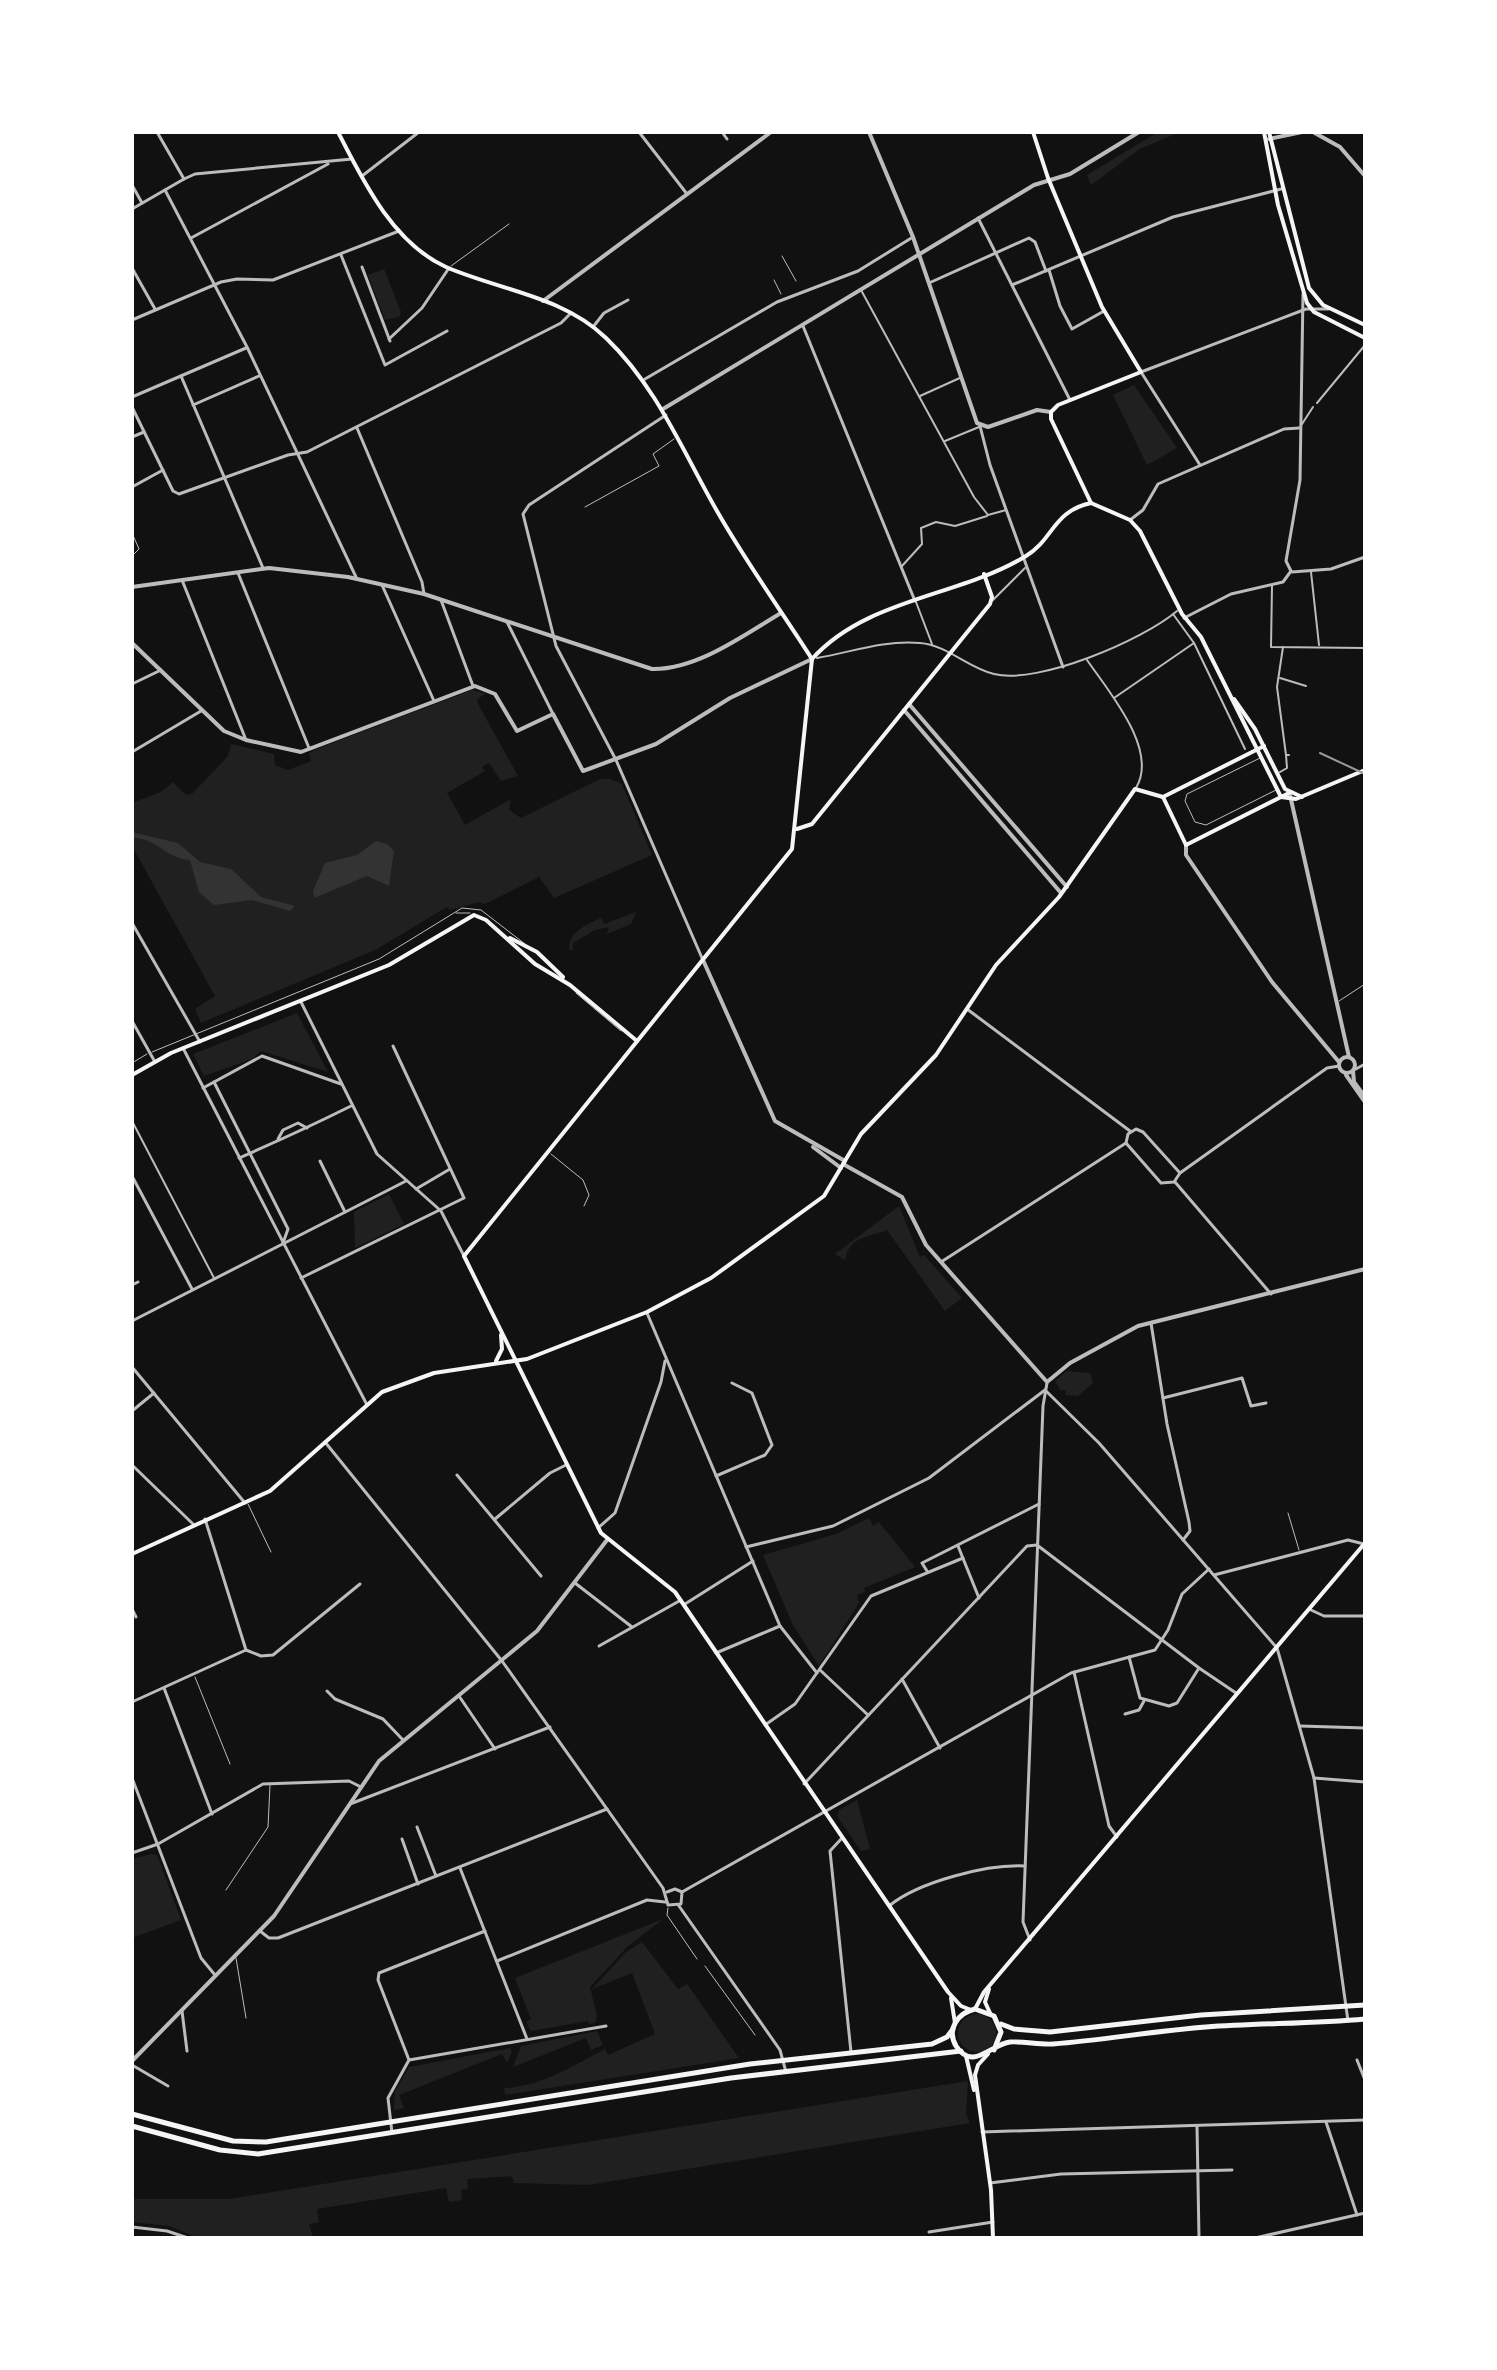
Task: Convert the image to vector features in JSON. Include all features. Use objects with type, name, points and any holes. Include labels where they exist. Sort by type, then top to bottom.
[{"type":"main road","points":[[338,132],[379,207],[428,256],[449,268],[543,301],[593,327],[645,379],[739,549],[812,659],[795,842],[464,1256],[598,1528],[607,1540],[663,1580],[682,1602],[948,1992],[961,2006],[990,2013]]},
{"type":"main road","points":[[1033,132],[1080,257],[1105,311],[1141,372],[1070,400],[1051,412],[1051,419],[1091,503],[1130,520],[1140,531],[1184,618],[1200,635],[1281,797],[1291,800],[1302,797],[1365,770]]},
{"type":"main road","points":[[1267,132],[1302,291],[1310,308],[1365,338]]},
{"type":"main road","points":[[1278,190],[1313,295],[1331,309],[1365,325]]},
{"type":"main road","points":[[812,659],[851,626],[1022,558],[1061,516],[1091,503]]},
{"type":"main road","points":[[797,829],[811,825],[992,600],[984,574]]},
{"type":"main road","points":[[1228,690],[1265,747],[1288,792],[1302,797]]},
{"type":"main road","points":[[132,1554],[274,1488],[366,1403],[382,1392],[419,1377],[527,1359],[647,1312],[705,1282],[818,1200],[864,1130],[936,1055],[1000,960],[1062,894],[1135,789],[1163,797],[1265,747]]},
{"type":"main road","points":[[1163,797],[1186,845],[1288,792]]},
{"type":"main road","points":[[132,1075],[183,1048],[389,965],[474,915],[533,950],[638,1041]]},
{"type":"main road","points":[[501,932],[533,962],[570,985]]},
{"type":"main road","points":[[494,1363],[502,1349],[500,1330]]},
{"type":"main road","points":[[132,2114],[249,2143],[784,2060],[932,2044],[947,2037],[973,2009],[1365,1543]]},
{"type":"main road","points":[[992,1985],[985,2002],[998,2021],[1010,2029],[1050,2032],[1201,2015],[1365,2005]]},
{"type":"main road","points":[[948,1992],[954,2040],[963,2053],[976,2096],[990,2183],[993,2238]]},
{"type":"main road","points":[[976,2096],[976,2068],[988,2054],[1008,2042],[1052,2044],[1194,2028],[1365,2019]]},
{"type":"main road","points":[[994,2050],[1001,2036],[998,2021]]},
{"type":"main road","points":[[132,2126],[220,2150],[251,2154],[786,2072],[963,2053],[988,2054]]},
{"type":"street","points":[[157,132],[184,179]]},
{"type":"street","points":[[361,177],[419,132]]},
{"type":"street","points":[[639,132],[687,194]]},
{"type":"street","points":[[722,132],[727,139]]},
{"type":"street","points":[[543,301],[738,153],[771,132]]},
{"type":"street","points":[[869,132],[913,237],[980,426],[980,437],[1022,558],[1063,667]]},
{"type":"street","points":[[1047,1382],[918,1233],[902,1197],[808,1143],[772,1118],[616,760],[558,650],[524,520],[524,509],[664,412],[860,289],[1048,178],[1070,174],[1139,132]]},
{"type":"street","points":[[1269,139],[1302,132]]},
{"type":"street","points":[[1313,132],[1340,147],[1365,176]]},
{"type":"street","points":[[132,209],[195,174],[352,159]]},
{"type":"street","points":[[191,238],[331,162]]},
{"type":"street","points":[[132,185],[142,203]]},
{"type":"street","points":[[165,190],[247,347],[356,578]]},
{"type":"street","points":[[1012,285],[1170,218],[1278,190]]},
{"type":"street","points":[[978,218],[1070,400]]},
{"type":"street","points":[[132,320],[215,284],[237,279],[273,280],[401,231]]},
{"type":"street","points":[[645,379],[783,296],[858,271],[913,237]]},
{"type":"street","points":[[929,283],[1033,239],[1072,329],[1105,311]]},
{"type":"street","points":[[355,249],[358,257]]},
{"type":"street","points":[[341,255],[385,365],[447,331]]},
{"type":"street","points":[[362,267],[389,340],[424,306],[449,268]]},
{"type":"street","points":[[132,268],[155,309]]},
{"type":"street","points":[[860,289],[988,515]]},
{"type":"street","points":[[1291,571],[1286,561],[1299,487],[1302,291]]},
{"type":"street","points":[[593,327],[604,313],[628,300]]},
{"type":"street","points":[[1200,465],[1141,372],[1302,310],[1331,309]]},
{"type":"street","points":[[132,407],[173,491],[179,494],[298,453],[357,428],[561,323],[570,314]]},
{"type":"street","points":[[802,325],[933,645]]},
{"type":"street","points":[[1317,403],[1365,345]]},
{"type":"street","points":[[132,397],[247,347]]},
{"type":"street","points":[[395,351],[398,358]]},
{"type":"street","points":[[181,376],[263,568]]},
{"type":"street","points":[[193,405],[261,376]]},
{"type":"street","points":[[919,396],[962,377]]},
{"type":"street","points":[[1299,428],[1313,407]]},
{"type":"street","points":[[944,441],[972,433],[980,426],[990,427],[1037,410],[1051,412]]},
{"type":"street","points":[[357,428],[422,582],[424,594]]},
{"type":"street","points":[[1130,520],[1143,510],[1158,484],[1284,429],[1299,428]]},
{"type":"street","points":[[132,437],[144,432]]},
{"type":"street","points":[[132,487],[163,470]]},
{"type":"street","points":[[901,567],[922,544],[921,528],[936,522],[955,526],[1007,510]]},
{"type":"street","points":[[1291,571],[1311,572],[1340,567],[1365,557]]},
{"type":"street","points":[[132,587],[263,568],[356,578],[424,594],[641,666],[664,668],[711,652],[781,613]]},
{"type":"street","points":[[992,600],[997,600],[1026,568]]},
{"type":"street","points":[[1184,618],[1231,594],[1283,582],[1291,571]]},
{"type":"street","points":[[1311,572],[1319,646]]},
{"type":"street","points":[[238,573],[310,748]]},
{"type":"street","points":[[182,580],[246,740]]},
{"type":"street","points":[[1272,584],[1271,647],[1365,648]]},
{"type":"street","points":[[382,585],[434,701]]},
{"type":"street","points":[[441,600],[473,686]]},
{"type":"street","points":[[507,622],[583,771],[663,740],[730,698],[812,659],[883,643],[933,645],[1001,676],[1033,674],[1084,659],[1175,613],[1194,643],[1245,749]]},
{"type":"street","points":[[132,643],[227,733],[295,752],[473,686],[495,694],[517,731],[553,714]]},
{"type":"street","points":[[1114,701],[1194,643]]},
{"type":"street","points":[[1280,772],[1287,768],[1288,755],[1279,677],[1283,647]]},
{"type":"street","points":[[1084,659],[1114,701],[1143,754],[1142,775],[1135,789]]},
{"type":"street","points":[[132,684],[161,670]]},
{"type":"street","points":[[1279,677],[1306,686]]},
{"type":"street","points":[[909,704],[1067,887]]},
{"type":"street","points":[[132,752],[203,710]]},
{"type":"street","points":[[904,710],[1062,894]]},
{"type":"street","points":[[1288,792],[1349,1057],[1355,1062],[1354,1082],[1365,1100]]},
{"type":"street","points":[[1186,845],[1186,855],[1213,890],[1250,952],[1365,1100]]},
{"type":"street","points":[[132,923],[200,1042]]},
{"type":"street","points":[[301,1002],[379,1157],[441,1211],[464,1256]]},
{"type":"street","points":[[967,1009],[1130,1131],[1143,1132],[1180,1173]]},
{"type":"street","points":[[132,1021],[155,1062]]},
{"type":"street","points":[[301,1278],[464,1198],[393,1046]]},
{"type":"street","points":[[183,1048],[366,1403]]},
{"type":"street","points":[[203,1088],[262,1056],[341,1084]]},
{"type":"street","points":[[1174,1182],[1180,1173],[1327,1068],[1349,1057]]},
{"type":"street","points":[[1345,1073],[1365,1064]]},
{"type":"street","points":[[214,1082],[288,1229],[283,1243]]},
{"type":"street","points":[[239,1158],[278,1139],[287,1139],[352,1105]]},
{"type":"street","points":[[132,1121],[215,1279]]},
{"type":"street","points":[[278,1139],[283,1130],[298,1123],[307,1128]]},
{"type":"street","points":[[941,1262],[1126,1143],[1130,1131]]},
{"type":"street","points":[[1126,1143],[1161,1183],[1174,1182]]},
{"type":"street","points":[[320,1161],[345,1212]]},
{"type":"street","points":[[416,1189],[449,1167]]},
{"type":"street","points":[[132,1176],[193,1291]]},
{"type":"street","points":[[132,1321],[406,1181]]},
{"type":"street","points":[[1174,1182],[1271,1294]]},
{"type":"street","points":[[1030,1940],[1023,1927],[1037,1545],[1047,1382],[1077,1359],[1135,1328],[1365,1269]]},
{"type":"street","points":[[132,1285],[138,1282]]},
{"type":"street","points":[[647,1312],[780,1626],[818,1672],[868,1715]]},
{"type":"street","points":[[1151,1323],[1189,1522],[1190,1531],[1183,1540]]},
{"type":"street","points":[[598,1528],[615,1513],[664,1374],[663,1354]]},
{"type":"street","points":[[132,1367],[246,1502]]},
{"type":"street","points":[[1163,1398],[1242,1378],[1251,1406],[1266,1403]]},
{"type":"street","points":[[716,1476],[765,1455],[772,1445],[752,1393],[732,1383]]},
{"type":"street","points":[[1045,1390],[1099,1443],[1277,1648],[1314,1778],[1348,2021]]},
{"type":"street","points":[[746,1547],[833,1526],[929,1478],[1045,1390]]},
{"type":"street","points":[[132,1411],[154,1393]]},
{"type":"street","points":[[325,1442],[502,1661],[666,1893],[668,1904]]},
{"type":"street","points":[[132,1465],[193,1524]]},
{"type":"street","points":[[495,1519],[550,1473],[566,1465]]},
{"type":"street","points":[[457,1475],[541,1576]]},
{"type":"street","points":[[927,1572],[922,1563],[1039,1504]]},
{"type":"street","points":[[205,1519],[246,1650]]},
{"type":"street","points":[[168,2086],[132,2063],[260,1931],[379,1761],[537,1631],[607,1540]]},
{"type":"street","points":[[1214,1575],[1348,1540],[1365,1543]]},
{"type":"street","points":[[958,1545],[979,1598]]},
{"type":"street","points":[[804,1784],[1027,1546],[1037,1545],[1238,1694]]},
{"type":"street","points":[[764,1726],[793,1707],[871,1596],[963,1558]]},
{"type":"street","points":[[599,1646],[753,1561]]},
{"type":"street","points":[[666,1893],[674,1889],[682,1892],[1074,1672],[1153,1651],[1163,1640],[1182,1594],[1209,1569]]},
{"type":"street","points":[[575,1583],[632,1627]]},
{"type":"street","points":[[132,1702],[246,1650],[261,1656],[273,1655],[360,1584]]},
{"type":"street","points":[[132,1609],[136,1617]]},
{"type":"street","points":[[1310,1609],[1324,1616],[1365,1616]]},
{"type":"street","points":[[716,1653],[780,1626]]},
{"type":"street","points":[[1129,1657],[1139,1697],[1144,1701],[1175,1704],[1199,1668]]},
{"type":"street","points":[[1074,1672],[1109,1826],[1117,1837]]},
{"type":"street","points":[[902,1679],[940,1748]]},
{"type":"street","points":[[164,1688],[212,1814]]},
{"type":"street","points":[[327,1691],[335,1699],[380,1718],[403,1740]]},
{"type":"street","points":[[459,1696],[496,1750]]},
{"type":"street","points":[[1125,1714],[1139,1710],[1144,1701]]},
{"type":"street","points":[[1300,1726],[1365,1728]]},
{"type":"street","points":[[350,1804],[550,1727]]},
{"type":"street","points":[[132,1778],[201,1958],[215,1975]]},
{"type":"street","points":[[1314,1778],[1365,1782]]},
{"type":"street","points":[[132,1853],[158,1844],[270,1782],[349,1781],[361,1787]]},
{"type":"street","points":[[260,1931],[269,1938],[278,1938],[607,1809]]},
{"type":"street","points":[[417,1827],[436,1876]]},
{"type":"street","points":[[842,1838],[830,1851],[851,2053]]},
{"type":"street","points":[[402,1839],[418,1884]]},
{"type":"street","points":[[889,1906],[912,1889],[1007,1865],[1025,1866]]},
{"type":"street","points":[[460,1867],[527,2039]]},
{"type":"street","points":[[679,1906],[683,1900],[682,1892]]},
{"type":"street","points":[[497,1961],[647,1900],[679,1906],[784,2060],[786,2072]]},
{"type":"street","points":[[409,2060],[379,1982],[379,1973],[485,1931]]},
{"type":"street","points":[[182,2010],[187,2051]]},
{"type":"street","points":[[392,2133],[389,2094],[409,2060],[606,2026]]},
{"type":"street","points":[[1357,2060],[1365,2080]]},
{"type":"street","points":[[982,2132],[1365,2120]]},
{"type":"street","points":[[1326,2122],[1357,2215]]},
{"type":"street","points":[[1197,2126],[1199,2238]]},
{"type":"street","points":[[990,2183],[1061,2174],[1232,2170]]},
{"type":"street","points":[[1255,2238],[1365,2213]]},
{"type":"street","points":[[929,2232],[993,2222]]},
{"type":"street","points":[[132,2227],[167,2231],[188,2238]]},
{"type":"lane","points":[[449,268],[509,224]]},
{"type":"lane","points":[[782,256],[796,281]]},
{"type":"lane","points":[[774,280],[783,296]]},
{"type":"lane","points":[[585,507],[659,466],[653,454],[677,437]]},
{"type":"lane","points":[[132,533],[139,549],[132,556]]},
{"type":"lane","points":[[1265,747],[1260,757],[1187,794],[1185,801],[1195,822],[1204,825],[1277,790],[1288,792]]},
{"type":"lane","points":[[132,1063],[196,1033],[379,959],[467,907],[481,910],[533,950]]},
{"type":"lane","points":[[453,913],[474,915]]},
{"type":"lane","points":[[1337,1002],[1365,984]]},
{"type":"lane","points":[[549,1152],[583,1180],[589,1195],[584,1206]]},
{"type":"lane","points":[[246,1502],[271,1552]]},
{"type":"lane","points":[[1288,1513],[1299,1553]]},
{"type":"lane","points":[[194,1675],[230,1764]]},
{"type":"lane","points":[[226,1890],[268,1827],[270,1782]]},
{"type":"lane","points":[[668,1904],[667,1915],[697,1959]]},
{"type":"lane","points":[[236,1955],[246,2018]]},
{"type":"lane","points":[[705,1966],[755,2035]]},
{"type":"shaded area","points":[[1158,132],[1180,132],[1140,149],[1091,185],[1087,175]]},
{"type":"shaded area","points":[[384,269],[401,312],[399,317],[385,320],[368,275]]},
{"type":"shaded area","points":[[1134,385],[1177,448],[1147,465],[1113,395]]},
{"type":"shaded area","points":[[472,690],[486,694],[477,699],[478,704],[518,776],[501,781],[489,763],[482,767],[485,771],[447,793],[465,825],[511,799],[509,810],[521,818],[600,779],[610,779],[622,784],[652,855],[554,898],[539,877],[485,904],[479,902],[450,910],[447,907],[377,949],[201,1023],[195,1009],[215,996],[132,846],[132,803],[161,792],[173,782],[186,795],[193,793],[228,756],[231,744],[274,754],[275,765],[288,770],[311,761],[309,753],[322,747]]},
{"type":"shaded area","points":[[132,832],[178,843],[200,862],[231,869],[261,897],[295,906],[290,911],[252,900],[214,905],[199,892],[190,860],[174,856],[148,841],[132,838]]},
{"type":"shaded area","points":[[376,841],[387,844],[394,851],[389,886],[367,876],[314,898],[313,891],[325,863],[357,855]]},
{"type":"shaded area","points":[[636,912],[631,924],[607,934],[609,927],[595,930],[573,943],[573,950],[569,950],[575,933],[584,926],[601,918],[604,924]]},
{"type":"shaded area","points":[[297,1013],[328,1072],[261,1051],[252,1059],[204,1076],[193,1054]]},
{"type":"shaded area","points":[[389,1194],[404,1224],[355,1248],[354,1212]]},
{"type":"shaded area","points":[[899,1206],[920,1257],[924,1255],[962,1298],[945,1311],[887,1230],[856,1242],[847,1252],[845,1260],[835,1254]]},
{"type":"shaded area","points":[[1067,1371],[1090,1373],[1093,1383],[1078,1396],[1065,1395],[1066,1390],[1060,1390],[1055,1381]]},
{"type":"shaded area","points":[[869,1518],[873,1526],[879,1522],[915,1567],[864,1588],[865,1592],[857,1595],[859,1603],[819,1666],[793,1625],[763,1555],[836,1534]]},
{"type":"shaded area","points":[[857,1800],[870,1849],[861,1851],[837,1816],[839,1810]]},
{"type":"shaded area","points":[[157,1855],[181,1920],[132,1938],[132,1859]]},
{"type":"shaded area","points":[[663,1919],[627,1947],[590,1987],[597,2016],[595,2023],[589,2024],[588,2021],[531,2031],[526,2022],[531,2019],[515,1978]]},
{"type":"shaded area","points":[[642,1942],[678,1989],[687,1984],[739,2058],[505,2095],[504,2088],[531,2084],[605,2049],[608,2055],[655,2034],[632,1973],[592,1989],[626,1952]]},
{"type":"shaded area","points":[[977,2014],[990,2020],[996,2033],[990,2046],[977,2052],[964,2046],[958,2033],[964,2020]]},
{"type":"shaded area","points":[[597,2031],[603,2045],[591,2050],[586,2038],[513,2067],[521,2046]]},
{"type":"shaded area","points":[[510,2048],[512,2052],[507,2063],[502,2054],[399,2095],[404,2108],[394,2110],[395,2091],[409,2067]]},
{"type":"shaded area","points":[[968,2081],[966,2114],[970,2123],[588,2185],[514,2183],[512,2176],[467,2179],[468,2189],[461,2190],[462,2200],[449,2202],[446,2188],[317,2209],[319,2222],[309,2224],[313,2238],[199,2238],[169,2226],[132,2222],[132,2199],[229,2199]]},
{"type":"tram line","points":[[1320,753],[1365,774]]}]
